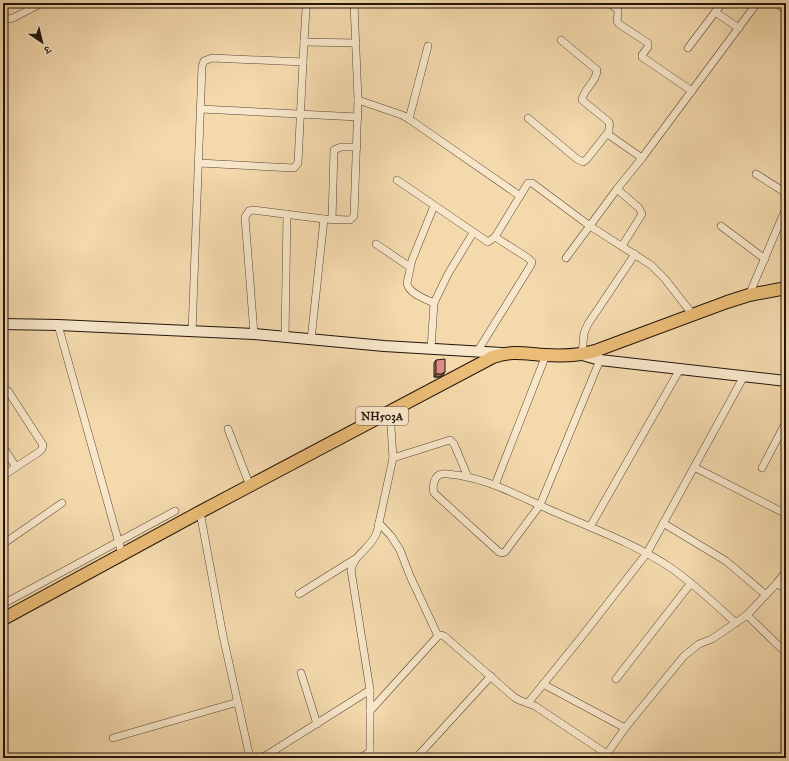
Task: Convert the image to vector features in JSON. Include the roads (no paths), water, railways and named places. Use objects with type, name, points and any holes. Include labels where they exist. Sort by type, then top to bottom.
[{"type":"highway","name":"NH503A","points":[[3,619],[484,361],[504,353],[520,352],[546,355],[582,355],[600,350],[727,302],[749,295],[786,288]]},
{"type":"street","points":[[199,163],[294,168],[298,163],[306,9],[308,3]]},
{"type":"street","points":[[254,334],[245,217],[249,211],[253,210],[332,220],[350,220],[354,216],[358,100],[354,3]]},
{"type":"street","points":[[688,48],[722,3]]},
{"type":"street","points":[[566,258],[757,3]]},
{"type":"street","points":[[776,3],[786,10]]},
{"type":"street","points":[[3,20],[13,18],[39,4]]},
{"type":"street","points":[[612,4],[618,9],[619,12],[617,22],[648,43],[649,45],[642,57],[692,91]]},
{"type":"street","points":[[715,12],[739,28]]},
{"type":"street","points":[[561,40],[597,70],[596,76],[583,95],[582,100],[609,122],[609,135],[642,158]]},
{"type":"street","points":[[304,42],[356,43]]},
{"type":"street","points":[[409,119],[428,46]]},
{"type":"street","points":[[192,332],[202,66],[204,61],[212,58],[303,62]]},
{"type":"street","points":[[358,100],[402,115],[409,119],[520,196]]},
{"type":"street","points":[[201,109],[358,117]]},
{"type":"street","points":[[528,118],[577,159],[583,162],[609,131]]},
{"type":"street","points":[[332,220],[334,150],[341,147],[357,147]]},
{"type":"street","points":[[756,174],[786,193]]},
{"type":"street","points":[[397,180],[488,242],[495,237],[528,182],[532,183],[590,226],[658,270],[693,315]]},
{"type":"street","points":[[617,189],[639,208],[642,214],[622,246]]},
{"type":"street","points":[[434,206],[410,267],[407,283],[409,288],[434,303]]},
{"type":"street","points":[[749,295],[786,208]]},
{"type":"street","points":[[285,337],[287,214]]},
{"type":"street","points":[[311,340],[324,219]]},
{"type":"street","points":[[721,226],[765,259]]},
{"type":"street","points":[[431,349],[434,303],[448,274],[474,233]]},
{"type":"street","points":[[477,352],[532,262],[495,237]]},
{"type":"street","points":[[376,244],[410,267]]},
{"type":"street","points":[[635,254],[588,324],[584,332],[582,355],[600,360],[786,380]]},
{"type":"street","points":[[3,324],[254,334],[311,340],[504,353]]},
{"type":"street","points":[[58,325],[122,554]]},
{"type":"street","points":[[495,485],[546,355]]},
{"type":"street","points":[[600,360],[540,505],[506,552],[499,552],[434,493],[433,490],[436,478],[440,474],[444,473],[468,477],[495,485],[540,505],[590,527],[647,553],[691,583],[736,623]]},
{"type":"street","points":[[590,527],[680,369]]},
{"type":"street","points":[[528,703],[647,553],[744,376]]},
{"type":"street","points":[[3,476],[39,452],[43,445],[8,391]]},
{"type":"street","points":[[300,594],[356,558],[374,540],[393,458],[390,412]]},
{"type":"street","points":[[762,468],[786,422]]},
{"type":"street","points":[[228,429],[250,486]]},
{"type":"street","points":[[393,458],[450,440],[454,444],[468,477]]},
{"type":"street","points":[[4,451],[16,467]]},
{"type":"street","points":[[694,467],[786,514]]},
{"type":"street","points":[[3,544],[62,503]]},
{"type":"street","points":[[3,604],[175,511]]},
{"type":"street","points":[[200,512],[223,636],[250,758]]},
{"type":"street","points":[[379,523],[391,536],[400,550],[410,576],[438,636]]},
{"type":"street","points":[[663,524],[726,560],[766,595]]},
{"type":"street","points":[[356,558],[352,564],[351,570],[370,690],[370,755],[360,758]]},
{"type":"street","points":[[370,711],[438,636],[444,636],[514,697],[528,703],[609,756],[625,728],[684,656],[699,644],[712,639],[747,615],[778,583],[786,571]]},
{"type":"street","points":[[616,679],[691,583]]},
{"type":"street","points":[[778,583],[786,590]]},
{"type":"street","points":[[747,615],[786,653]]},
{"type":"street","points":[[301,673],[317,724]]},
{"type":"street","points":[[416,758],[491,676]]},
{"type":"street","points":[[543,684],[625,728]]},
{"type":"street","points":[[264,757],[370,690]]},
{"type":"street","points":[[113,738],[238,702]]}]
